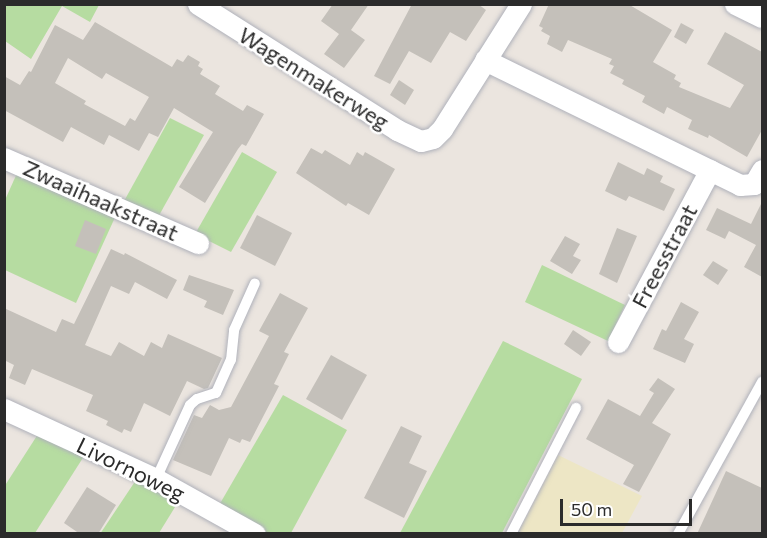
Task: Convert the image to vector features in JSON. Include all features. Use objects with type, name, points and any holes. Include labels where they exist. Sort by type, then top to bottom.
[{"type":"street","name":"Wagenmakerweg","points":[[198,4],[397,130],[422,141],[433,138],[442,129],[485,60]]},
{"type":"street","points":[[521,4],[485,60],[740,185],[758,177]]},
{"type":"street","points":[[735,4],[762,17]]},
{"type":"street","name":"Zwaaihaakstraat","points":[[4,158],[198,243]]},
{"type":"street","name":"Freesstraat","points":[[618,342],[710,170]]},
{"type":"street","name":"Livornoweg","points":[[4,409],[156,479],[255,534]]},
{"type":"lane","points":[[156,479],[190,405],[197,399],[216,393],[231,360],[234,330],[255,283]]},
{"type":"lane","points":[[678,534],[762,382]]},
{"type":"lane","points":[[512,534],[576,408]]},
{"type":"green space","points":[[5,4],[99,5],[90,22],[62,6],[31,59],[5,41]]},
{"type":"green space","points":[[170,118],[204,135],[157,219],[123,203]]},
{"type":"green space","points":[[242,152],[277,172],[231,252],[195,234]]},
{"type":"green space","points":[[18,171],[117,213],[76,303],[5,270],[5,200]]},
{"type":"green space","points":[[542,265],[625,305],[608,341],[525,302]]},
{"type":"green space","points":[[503,341],[582,379],[502,533],[400,533]]},
{"type":"green space","points":[[283,395],[347,430],[291,533],[268,533],[218,507]]},
{"type":"green space","points":[[40,431],[86,453],[35,533],[5,533],[4,487]]},
{"type":"green space","points":[[138,477],[180,499],[159,533],[100,534]]},
{"type":"sand","points":[[558,455],[642,496],[622,533],[525,534],[519,531]]},
{"type":"building","points":[[333,4],[369,4],[351,30],[365,40],[344,68],[324,54],[339,34],[321,21]]},
{"type":"building","points":[[412,4],[478,4],[486,10],[466,41],[450,32],[431,63],[409,51],[390,84],[374,76]]},
{"type":"building","points":[[549,4],[628,4],[672,30],[653,62],[676,75],[674,79],[681,83],[679,87],[730,108],[744,85],[707,64],[725,32],[762,52],[762,130],[747,157],[709,135],[708,138],[688,129],[692,120],[667,107],[664,114],[642,102],[645,96],[622,84],[624,80],[610,73],[614,66],[609,64],[612,59],[568,40],[562,52],[547,44],[550,36],[541,31],[543,28],[539,26]]},
{"type":"building","points":[[95,22],[172,67],[177,59],[183,62],[188,55],[200,62],[198,66],[203,69],[200,74],[220,86],[215,94],[243,111],[247,105],[264,114],[246,146],[242,144],[238,149],[205,203],[179,187],[213,132],[174,108],[158,137],[149,133],[139,151],[109,135],[104,145],[71,127],[63,142],[4,110],[4,76],[20,85],[29,71],[31,72],[55,25],[83,40]],"holes":[[[68,58],[102,79],[106,73],[149,97],[135,121],[130,118],[125,126],[84,104],[86,101],[55,83]]]},
{"type":"building","points":[[681,23],[694,30],[686,44],[674,37]]},
{"type":"building","points":[[399,80],[414,90],[405,105],[390,95]]},
{"type":"building","points":[[311,148],[322,154],[325,150],[350,165],[357,152],[363,156],[365,152],[395,169],[369,215],[348,203],[346,206],[296,173]]},
{"type":"building","points":[[618,162],[644,175],[647,168],[663,176],[660,182],[675,189],[664,211],[629,196],[626,201],[605,191]]},
{"type":"building","points":[[762,202],[762,277],[744,267],[756,245],[729,231],[725,239],[706,230],[717,208],[751,224]]},
{"type":"building","points":[[257,215],[292,233],[275,266],[240,248]]},
{"type":"building","points":[[85,220],[106,229],[96,254],[75,246]]},
{"type":"building","points":[[617,228],[637,236],[617,283],[599,274]]},
{"type":"building","points":[[565,236],[580,244],[573,256],[581,260],[572,274],[550,261]]},
{"type":"building","points":[[111,249],[124,255],[125,253],[177,280],[167,299],[135,282],[129,294],[111,286],[85,345],[111,356],[119,342],[144,356],[151,342],[162,348],[168,334],[222,358],[208,388],[204,389],[187,381],[170,416],[144,403],[131,432],[124,429],[122,433],[106,425],[108,421],[86,411],[93,395],[32,369],[25,385],[9,378],[14,365],[4,360],[4,308],[56,332],[62,319],[74,324]]},
{"type":"building","points":[[713,261],[728,270],[718,285],[703,275]]},
{"type":"building","points":[[189,275],[234,290],[223,315],[204,307],[207,301],[183,290]]},
{"type":"building","points":[[280,293],[308,308],[284,352],[289,354],[274,384],[279,386],[250,442],[242,439],[240,443],[229,438],[211,476],[173,460],[194,415],[202,418],[210,405],[219,410],[231,407],[269,336],[259,331]]},
{"type":"building","points":[[681,302],[699,312],[684,339],[694,344],[685,363],[653,349],[662,329],[666,331]]},
{"type":"building","points":[[573,330],[591,342],[581,356],[564,344]]},
{"type":"building","points":[[331,355],[367,375],[342,420],[306,399]]},
{"type":"building","points":[[658,378],[675,389],[652,423],[671,434],[639,492],[623,484],[634,465],[586,439],[608,399],[640,416],[654,393],[649,390]]},
{"type":"building","points":[[401,426],[422,436],[409,463],[427,471],[404,518],[364,498]]},
{"type":"building","points":[[726,471],[762,488],[762,534],[697,534]]},
{"type":"building","points":[[87,487],[116,505],[98,534],[80,534],[64,523]]}]
